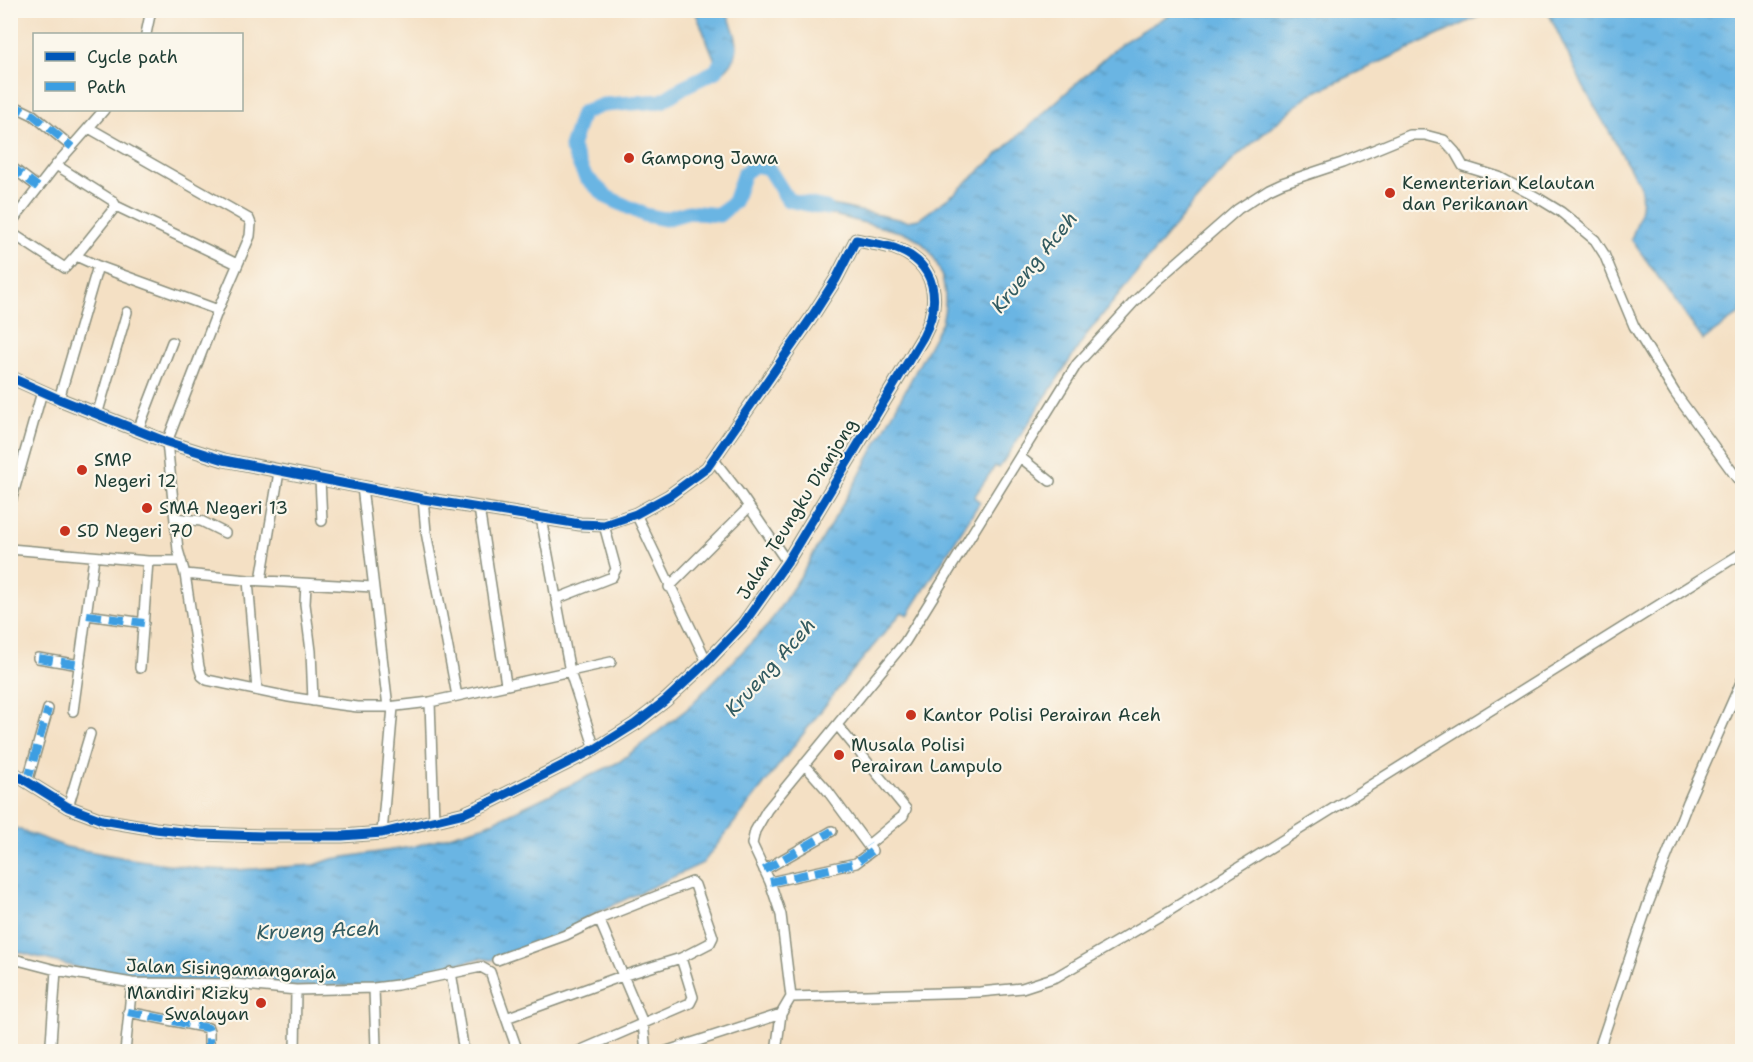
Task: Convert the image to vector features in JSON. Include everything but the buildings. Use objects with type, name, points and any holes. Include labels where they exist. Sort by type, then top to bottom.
[{"type":"street","points":[[146,33],[151,10]]},
{"type":"street","points":[[10,104],[33,115],[72,147]]},
{"type":"street","points":[[10,224],[56,165],[103,111]]},
{"type":"street","points":[[89,128],[249,219],[251,224],[250,236],[218,310],[167,442],[180,561],[185,574],[202,676],[207,680],[313,701],[358,707],[390,707],[430,702],[611,662]]},
{"type":"street","points":[[776,1052],[781,1014],[791,997],[781,915],[770,882],[753,848],[753,836],[767,810],[905,642],[1077,364],[1134,302],[1218,224],[1269,189],[1342,163],[1410,135],[1425,135],[1444,140],[1455,152],[1463,166],[1498,177],[1562,212],[1595,240],[1604,254],[1634,326],[1675,393],[1743,485]]},
{"type":"street","points":[[10,165],[38,187]]},
{"type":"street","points":[[56,165],[113,201],[116,206],[237,264]]},
{"type":"street","points":[[10,232],[63,267],[68,266],[116,206]]},
{"type":"street","name":"Jalan Teungku Dianjong","points":[[10,771],[68,807],[102,820],[154,830],[200,834],[342,836],[382,833],[465,813],[596,749],[651,713],[707,662],[757,607],[788,562],[933,315],[933,290],[930,278],[922,266],[913,258],[892,248],[856,240],[818,308],[714,460]]},
{"type":"street","points":[[76,256],[218,310]]},
{"type":"street","points":[[59,399],[98,266]]},
{"type":"street","points":[[98,415],[127,312]]},
{"type":"street","points":[[138,430],[172,342]]},
{"type":"street","points":[[10,377],[167,442],[224,460],[423,499],[541,518],[604,525],[636,514],[658,503],[698,477],[714,460],[788,562]]},
{"type":"street","points":[[10,505],[42,392]]},
{"type":"street","points":[[1020,457],[1050,481]]},
{"type":"street","points":[[261,579],[279,472]]},
{"type":"street","points":[[320,479],[322,522]]},
{"type":"street","points":[[362,487],[373,588],[390,707],[382,833]]},
{"type":"street","points":[[423,499],[426,532],[457,696]]},
{"type":"street","points":[[479,508],[506,684]]},
{"type":"street","points":[[669,587],[748,508]]},
{"type":"street","points":[[636,514],[669,587],[707,662]]},
{"type":"street","points":[[175,518],[201,521],[225,533]]},
{"type":"street","points":[[541,518],[570,672],[596,749]]},
{"type":"street","points":[[556,599],[612,577],[616,569],[604,525]]},
{"type":"street","points":[[10,549],[148,561],[180,561]]},
{"type":"street","points":[[791,997],[981,992],[1022,988],[1056,977],[1169,911],[1743,553]]},
{"type":"street","points":[[73,711],[94,557]]},
{"type":"street","points":[[140,668],[148,561]]},
{"type":"street","points":[[185,574],[373,588]]},
{"type":"street","points":[[249,580],[256,690]]},
{"type":"street","points":[[306,584],[305,604],[311,651],[313,701]]},
{"type":"street","points":[[87,615],[144,623]]},
{"type":"street","points":[[38,658],[80,665]]},
{"type":"street","points":[[1598,1052],[1648,904],[1684,812],[1743,680]]},
{"type":"street","points":[[430,702],[434,820]]},
{"type":"street","points":[[27,783],[48,709]]},
{"type":"street","points":[[837,725],[906,809],[903,816],[868,845]]},
{"type":"street","points":[[68,807],[90,734]]},
{"type":"street","points":[[770,882],[856,863],[872,851],[827,790],[804,764]]},
{"type":"street","points":[[764,870],[832,831]]},
{"type":"street","points":[[497,960],[566,935],[599,919],[692,882],[713,937],[710,943],[681,958],[622,976],[506,1018],[518,1052]]},
{"type":"street","points":[[599,919],[643,1023],[646,1052]]},
{"type":"street","name":"Jalan Sisingamangaraja","points":[[10,958],[56,970],[132,983],[234,984],[296,990],[374,988],[474,967],[490,972],[506,1018]]},
{"type":"street","points":[[577,1052],[693,1000],[681,958]]},
{"type":"street","points":[[56,970],[51,1043],[53,1050],[57,1052]]},
{"type":"street","points":[[451,972],[464,1052]]},
{"type":"street","points":[[125,1052],[132,983]]},
{"type":"street","points":[[374,988],[376,1048]]},
{"type":"street","points":[[295,1052],[296,990]]},
{"type":"street","points":[[128,1012],[208,1028],[209,1052]]},
{"type":"street","points":[[664,1052],[781,1014]]},
{"type":"water","points":[[1556,10],[1742,11],[1742,312],[1703,340],[1631,239],[1641,206],[1640,186],[1583,86],[1549,14]]},
{"type":"water","points":[[695,11],[726,11],[734,30],[736,54],[726,69],[717,76],[714,58]]},
{"type":"water","name":"Krueng Aceh","points":[[1175,11],[1491,11],[1309,95],[1234,159],[1191,206],[1087,334],[999,468],[995,466],[974,497],[980,502],[908,615],[902,612],[845,680],[703,863],[579,921],[576,929],[491,960],[480,958],[386,985],[300,987],[109,976],[11,950],[10,826],[66,847],[202,869],[236,870],[315,865],[332,859],[412,847],[486,825],[619,762],[687,709],[769,624],[800,577],[858,478],[942,322],[945,297],[943,284],[935,260],[928,249],[908,234],[806,208],[808,200],[907,221],[919,219],[955,193],[1120,44]]},
{"type":"waterway","points":[[723,53],[724,56],[716,71],[685,86],[662,101],[603,105],[582,113],[571,147],[585,176],[607,197],[645,215],[665,219],[689,212],[719,215],[734,202],[744,173],[755,165],[768,168],[788,200],[826,208]]},
{"type":"marked path","points":[[10,104],[33,115],[72,147]]},
{"type":"marked path","points":[[10,166],[38,187]]},
{"type":"marked path","points":[[87,615],[144,623]]},
{"type":"marked path","points":[[38,658],[80,665]]},
{"type":"marked path","points":[[27,783],[48,709]]},
{"type":"marked path","points":[[764,870],[832,831]]},
{"type":"marked path","points":[[770,882],[856,863],[872,851],[868,845]]},
{"type":"marked path","points":[[128,1012],[208,1028],[209,1052]]},
{"type":"cycle path","points":[[10,377],[167,442],[224,460],[423,499],[580,524],[604,525],[636,514],[669,496],[707,468],[811,318],[836,279],[856,240],[894,248],[919,263],[927,273],[934,297],[933,310],[923,337],[787,562],[744,623],[666,700],[635,724],[595,749],[465,813],[382,833],[342,836],[200,834],[102,820],[68,807],[10,771]]},
{"type":"place","name":"Gampong Jawa","points":[[629,158]]},
{"type":"place","name":"Kementerian Kelautan dan Perikanan","points":[[1390,193]]},
{"type":"place","name":"SMP Negeri 12","points":[[82,470]]},
{"type":"place","name":"SMA Negeri 13","points":[[147,508]]},
{"type":"place","name":"SD Negeri 70","points":[[65,531]]},
{"type":"place","name":"Kantor Polisi Perairan Aceh","points":[[911,715]]},
{"type":"place","name":"Musala Polisi Perairan Lampulo","points":[[839,755]]},
{"type":"place","name":"Mandiri Rizky Swalayan","points":[[261,1003]]}]
